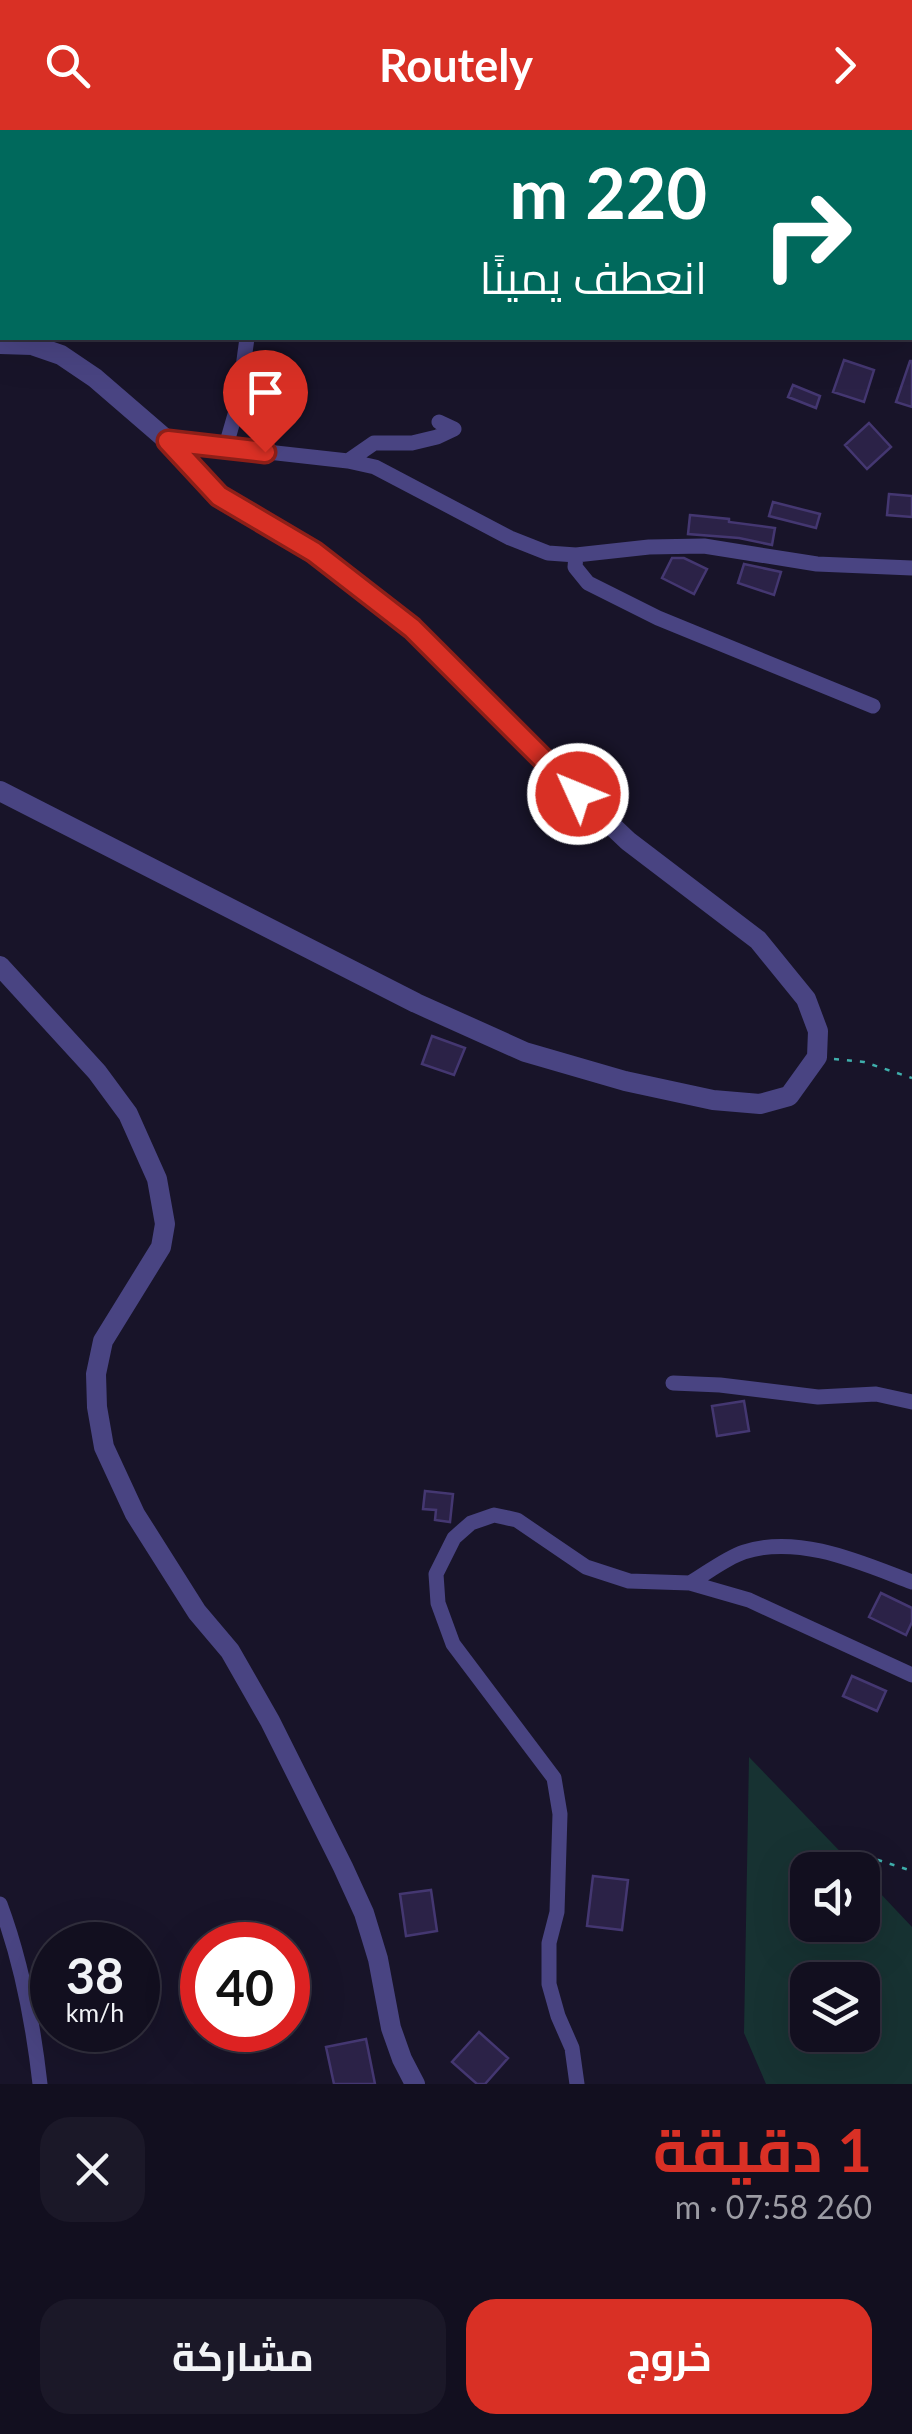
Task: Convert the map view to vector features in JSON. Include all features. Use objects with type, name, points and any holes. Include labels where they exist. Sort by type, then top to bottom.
[{"type":"street","points":[[225,448],[238,404],[247,340]]},
{"type":"street","points":[[0,344],[32,345],[62,355],[168,441],[219,496],[314,552],[412,628],[628,841],[758,940],[806,999],[818,1031],[817,1057],[790,1096],[760,1104],[713,1100],[625,1081],[525,1052],[416,1003],[0,790]]},
{"type":"street","points":[[348,460],[374,444],[412,443],[454,428],[440,422]]},
{"type":"street","points":[[168,441],[348,460],[375,467],[510,538],[548,553],[576,555],[704,546],[817,564],[912,568]]},
{"type":"street","points":[[576,555],[575,567],[588,583],[675,625],[874,706]]},
{"type":"street","points":[[0,966],[97,1072],[128,1114],[157,1179],[164,1224],[162,1248],[104,1340],[96,1374],[104,1447],[135,1514],[197,1612],[230,1651],[344,1867],[364,1913],[392,2028],[414,2084]]},
{"type":"street","points":[[673,1383],[818,1397],[876,1394],[912,1402]]},
{"type":"street","points":[[577,2084],[572,2048],[549,1984],[549,1943],[557,1912],[560,1814],[554,1778],[453,1644],[438,1602],[436,1574],[454,1538],[471,1523],[494,1516],[517,1520],[586,1567],[630,1581],[690,1583],[748,1600],[912,1675]]},
{"type":"street","points":[[690,1583],[743,1552],[777,1546],[819,1551],[912,1582]]},
{"type":"street","points":[[0,1904],[23,1975],[40,2084]]},
{"type":"path","points":[[817,1057],[864,1062],[912,1078]]},
{"type":"path","points":[[880,1861],[912,1871]]},
{"type":"green space","points":[[749,1757],[841,1852],[790,1852],[790,1942],[880,1942],[880,1893],[912,1927],[912,2084],[766,2084],[744,2033]]},
{"type":"building","points":[[844,360],[874,370],[864,402],[833,392]]},
{"type":"building","points":[[912,361],[912,407],[896,402]]},
{"type":"building","points":[[793,385],[820,396],[816,408],[788,397]]},
{"type":"building","points":[[869,423],[891,447],[867,469],[845,445]]},
{"type":"building","points":[[889,494],[912,496],[912,517],[887,515]]},
{"type":"building","points":[[773,502],[820,514],[816,528],[769,516]]},
{"type":"building","points":[[690,515],[775,528],[772,545],[688,534]]},
{"type":"building","points":[[672,558],[684,558],[707,569],[694,594],[662,578]]},
{"type":"building","points":[[744,564],[781,572],[774,595],[738,583]]},
{"type":"building","points":[[432,1036],[465,1048],[454,1075],[422,1064]]},
{"type":"building","points":[[744,1401],[749,1431],[717,1436],[712,1406]]},
{"type":"building","points":[[425,1491],[453,1494],[450,1522],[435,1520],[436,1510],[423,1509]]},
{"type":"building","points":[[881,1593],[912,1608],[912,1622],[906,1635],[869,1617]]},
{"type":"building","points":[[852,1676],[886,1691],[877,1711],[843,1696]]},
{"type":"building","points":[[593,1876],[628,1880],[622,1930],[587,1926]]},
{"type":"building","points":[[431,1890],[437,1931],[406,1936],[400,1894]]},
{"type":"building","points":[[479,2032],[508,2058],[485,2084],[477,2084],[452,2062]]},
{"type":"building","points":[[366,2039],[375,2084],[334,2084],[326,2047]]},
{"type":"route","points":[[265,452],[168,441],[219,496],[314,552],[412,628],[578,794]]}]
